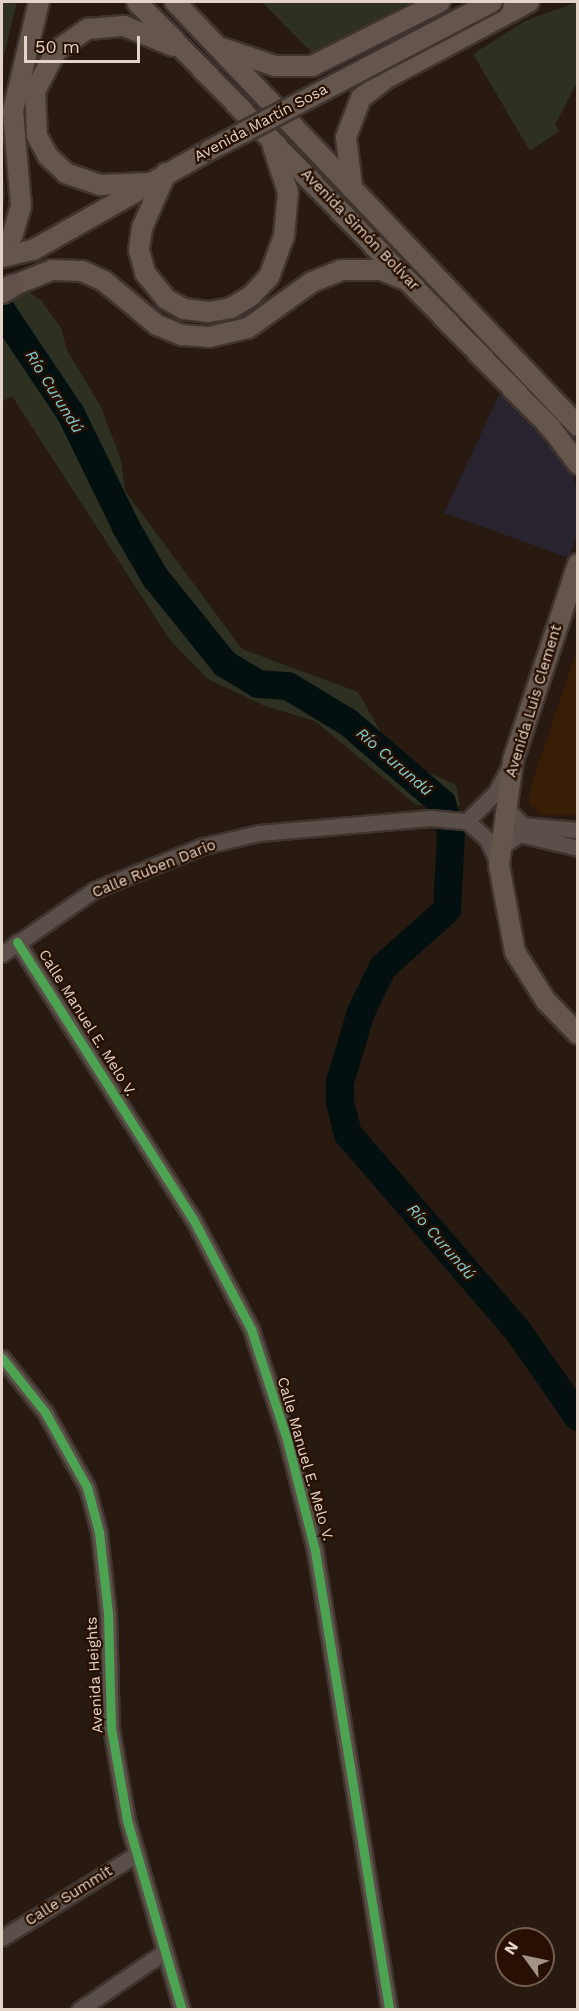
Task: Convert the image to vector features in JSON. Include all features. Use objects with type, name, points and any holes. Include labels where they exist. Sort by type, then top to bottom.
[{"type":"main road","points":[[2,251],[14,234],[21,206],[13,111],[39,2]]},
{"type":"main road","name":"Avenida Simón Bolívar","points":[[136,2],[551,428],[578,464]]},
{"type":"main road","name":"Avenida Simón Bolívar","points":[[175,2],[578,426]]},
{"type":"main road","points":[[217,45],[275,66],[312,66],[440,2]]},
{"type":"main road","name":"Avenida Martín Sosa","points":[[2,257],[33,250],[158,178],[492,2]]},
{"type":"main road","points":[[352,186],[346,137],[361,98],[387,78],[529,2]]},
{"type":"main road","points":[[194,60],[148,33],[105,26],[88,29],[63,44],[38,79],[34,125],[42,147],[56,165],[88,183],[158,178],[142,228],[139,250],[145,273],[166,299],[184,309],[209,312],[231,308],[251,296],[269,277],[285,236],[288,192],[280,162],[267,134]]},
{"type":"main road","name":"Avenida Martín Sosa","points":[[7,289],[33,250]]},
{"type":"main road","points":[[7,289],[44,271],[82,271],[104,281],[157,325],[182,335],[209,337],[248,328],[312,282],[341,270],[381,270],[412,284]]},
{"type":"main road","name":"Avenida Luis Clement","points":[[578,564],[513,761],[499,857],[516,952],[546,1001],[578,1034]]},
{"type":"street","points":[[513,761],[496,792],[464,821],[487,839],[499,857],[519,834],[578,848]]},
{"type":"street","points":[[505,806],[522,825],[578,830]]},
{"type":"street","name":"Calle Ruben Dario","points":[[2,954],[94,890],[203,846],[296,827],[430,818],[464,821]]},
{"type":"street","name":"Calle Manuel E. Melo V.","points":[[17,942],[193,1219],[250,1329],[287,1440],[315,1551],[389,2010]]},
{"type":"street","name":"Avenida Heights","points":[[2,1358],[45,1412],[87,1487],[99,1532],[108,1613],[111,1728],[127,1820],[182,2010]]},
{"type":"street","name":"Calle Summit","points":[[2,1938],[137,1854]]},
{"type":"street","points":[[79,2010],[164,1952]]},
{"type":"shaded area","points":[[502,389],[570,463],[577,490],[578,530],[569,558],[444,513]]},
{"type":"shaded area","points":[[577,649],[577,815],[541,815],[529,804],[531,786]]},
{"type":"green space","points":[[2,2],[17,2],[2,64]]},
{"type":"green space","points":[[262,2],[411,2],[313,54]]},
{"type":"green space","points":[[577,2],[577,82],[555,125],[559,131],[530,151],[473,54],[525,21]]},
{"type":"green space","points":[[2,152],[5,196],[2,209]]},
{"type":"green space","points":[[27,291],[41,300],[61,328],[67,350],[101,407],[121,460],[125,491],[242,649],[358,692],[395,757],[456,785],[460,806],[416,805],[315,721],[265,706],[208,679],[170,640],[12,396],[2,402],[2,308]]},
{"type":"waterway","name":"Río Curundú","points":[[2,311],[71,414],[126,527],[155,577],[225,664],[258,684],[288,686],[349,723],[442,803],[451,834],[447,910],[383,967],[361,1012],[340,1082],[340,1102],[348,1134],[518,1331],[578,1417]]},
{"type":"cycle path","points":[[17,942],[193,1219],[251,1329],[287,1440],[315,1551],[389,2010]]},
{"type":"cycle path","points":[[2,1358],[45,1412],[87,1487],[99,1532],[108,1613],[111,1728],[127,1820],[182,2010]]}]
